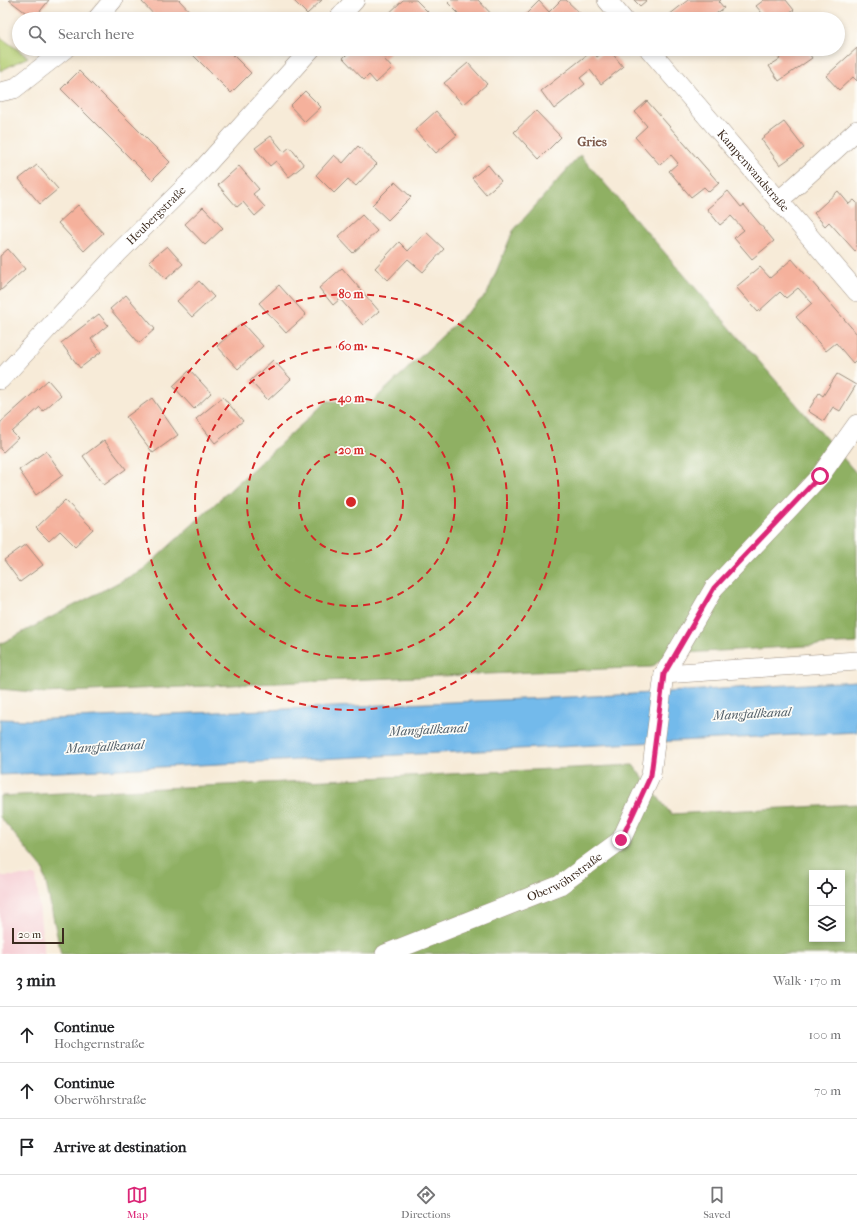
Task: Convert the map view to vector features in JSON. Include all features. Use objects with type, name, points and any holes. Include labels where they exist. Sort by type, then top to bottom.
[{"type":"street","points":[[103,12],[113,0]]},
{"type":"street","points":[[344,12],[355,0]]},
{"type":"street","points":[[607,0],[617,12]]},
{"type":"street","points":[[0,92],[14,89],[56,56]]},
{"type":"street","name":"Heubergstraße","points":[[0,380],[118,253],[199,173],[305,56]]},
{"type":"street","name":"Kampenwandstraße","points":[[655,56],[857,292]]},
{"type":"street","points":[[778,201],[857,130]]},
{"type":"street","points":[[663,678],[714,588],[820,476],[857,424]]},
{"type":"street","points":[[663,678],[857,661]]},
{"type":"street","name":"Oberwöhrstraße","points":[[385,954],[560,885],[621,840],[651,775],[663,678]]},
{"type":"shaded area","points":[[0,876],[36,876],[44,954],[0,954]]},
{"type":"green space","points":[[0,37],[12,46],[12,56],[28,57],[0,71]]},
{"type":"green space","points":[[580,155],[857,474],[857,643],[668,654],[652,667],[43,693],[0,689],[0,644],[144,569],[327,401],[372,402],[487,294],[513,231]]},
{"type":"green space","points":[[633,765],[671,814],[857,804],[857,954],[61,954],[43,869],[0,817],[0,796]]},
{"type":"water","name":"Mangfallkanal","points":[[857,681],[857,732],[0,775],[0,719],[28,720],[617,695]]},
{"type":"building","points":[[9,0],[49,0],[40,12],[25,12]]},
{"type":"building","points":[[144,0],[179,0],[190,12],[151,12],[142,2]]},
{"type":"building","points":[[293,0],[322,0],[309,12],[305,12]]},
{"type":"building","points":[[403,0],[416,0],[428,12],[390,12]]},
{"type":"building","points":[[451,0],[478,0],[489,12],[457,12],[448,3]]},
{"type":"building","points":[[561,0],[566,0],[579,12],[549,12]]},
{"type":"building","points":[[634,0],[647,0],[640,6]]},
{"type":"building","points":[[688,0],[721,0],[719,2],[724,8],[719,12],[673,12]]},
{"type":"building","points":[[764,0],[786,0],[794,10],[792,12],[761,12],[756,6]]},
{"type":"building","points":[[539,1],[549,12],[528,12]]},
{"type":"building","points":[[857,48],[857,81],[853,77],[839,90],[826,76]]},
{"type":"building","points":[[194,56],[234,56],[251,73],[231,93]]},
{"type":"building","points":[[345,56],[387,56],[384,59],[392,68],[376,83],[369,75],[364,80],[343,58]]},
{"type":"building","points":[[586,56],[614,56],[623,67],[601,84],[590,70],[580,78],[585,84],[554,109],[541,91]]},
{"type":"building","points":[[778,56],[811,56],[812,58],[779,81],[769,66],[780,59]]},
{"type":"building","points":[[468,63],[487,84],[463,105],[444,83]]},
{"type":"building","points":[[79,71],[170,162],[152,180],[61,89]]},
{"type":"building","points":[[305,91],[321,107],[305,122],[290,106]]},
{"type":"building","points":[[647,101],[719,183],[709,192],[704,187],[691,197],[669,171],[678,163],[671,155],[660,165],[635,137],[647,126],[635,112]]},
{"type":"building","points":[[436,111],[457,135],[436,153],[415,130]]},
{"type":"building","points":[[536,111],[561,137],[539,159],[514,132]]},
{"type":"building","points":[[784,122],[804,148],[780,165],[761,139]]},
{"type":"building","points":[[271,136],[284,152],[290,147],[304,165],[289,177],[276,161],[270,166],[255,148]]},
{"type":"building","points":[[358,146],[377,164],[356,186],[348,179],[334,193],[316,175],[334,155],[343,163]]},
{"type":"building","points":[[37,165],[58,189],[40,204],[19,179]]},
{"type":"building","points":[[488,165],[501,181],[486,194],[472,178]]},
{"type":"building","points":[[239,166],[259,189],[253,194],[265,207],[255,216],[243,202],[237,207],[218,185]]},
{"type":"building","points":[[395,182],[411,197],[388,220],[372,205]]},
{"type":"building","points":[[728,191],[741,207],[744,205],[774,241],[752,259],[734,238],[744,230],[731,216],[720,225],[707,209]]},
{"type":"building","points":[[838,191],[849,204],[854,200],[857,203],[857,249],[855,251],[829,222],[825,226],[814,213]]},
{"type":"building","points":[[78,205],[103,233],[84,251],[58,223]]},
{"type":"building","points":[[203,207],[223,228],[205,245],[185,224]]},
{"type":"building","points":[[362,215],[377,231],[353,253],[338,237]]},
{"type":"building","points":[[426,232],[444,249],[423,272],[408,259],[388,280],[375,268],[399,242],[408,251]]},
{"type":"building","points":[[167,246],[183,264],[166,279],[149,261]]},
{"type":"building","points":[[8,249],[25,269],[0,291],[0,256]]},
{"type":"building","points":[[792,259],[857,334],[857,359],[853,363],[836,343],[826,351],[796,317],[812,303],[798,288],[786,298],[780,292],[758,312],[736,287],[760,267],[770,278]]},
{"type":"building","points":[[342,268],[379,311],[363,325],[340,299],[333,305],[319,288]]},
{"type":"building","points":[[199,281],[214,297],[192,317],[177,301]]},
{"type":"building","points":[[279,285],[306,315],[286,333],[259,303]]},
{"type":"building","points":[[126,295],[155,329],[139,343],[110,309]]},
{"type":"building","points":[[99,314],[108,325],[91,339],[101,352],[80,368],[61,343]]},
{"type":"building","points":[[242,323],[263,346],[238,369],[217,346]]},
{"type":"building","points":[[273,360],[291,379],[268,400],[250,381]]},
{"type":"building","points":[[190,370],[211,393],[194,409],[173,386]]},
{"type":"building","points":[[837,374],[856,385],[840,411],[833,407],[824,421],[808,411],[819,393],[823,396]]},
{"type":"building","points":[[48,380],[61,395],[43,411],[40,407],[12,432],[18,438],[3,452],[0,449],[0,423]]},
{"type":"building","points":[[223,397],[243,421],[215,443],[196,419]]},
{"type":"building","points":[[152,398],[178,435],[153,453],[126,417]]},
{"type":"building","points":[[104,440],[126,469],[104,485],[83,456]]},
{"type":"building","points":[[46,451],[63,475],[36,495],[19,470]]},
{"type":"building","points":[[65,500],[93,529],[75,546],[60,531],[49,541],[36,528]]},
{"type":"building","points":[[26,544],[43,565],[20,582],[4,560]]},
{"type":"district","name":"Gries","points":[[592,141]]},
{"type":"route","points":[[621,840],[651,775],[664,674],[714,588],[820,476]]}]
